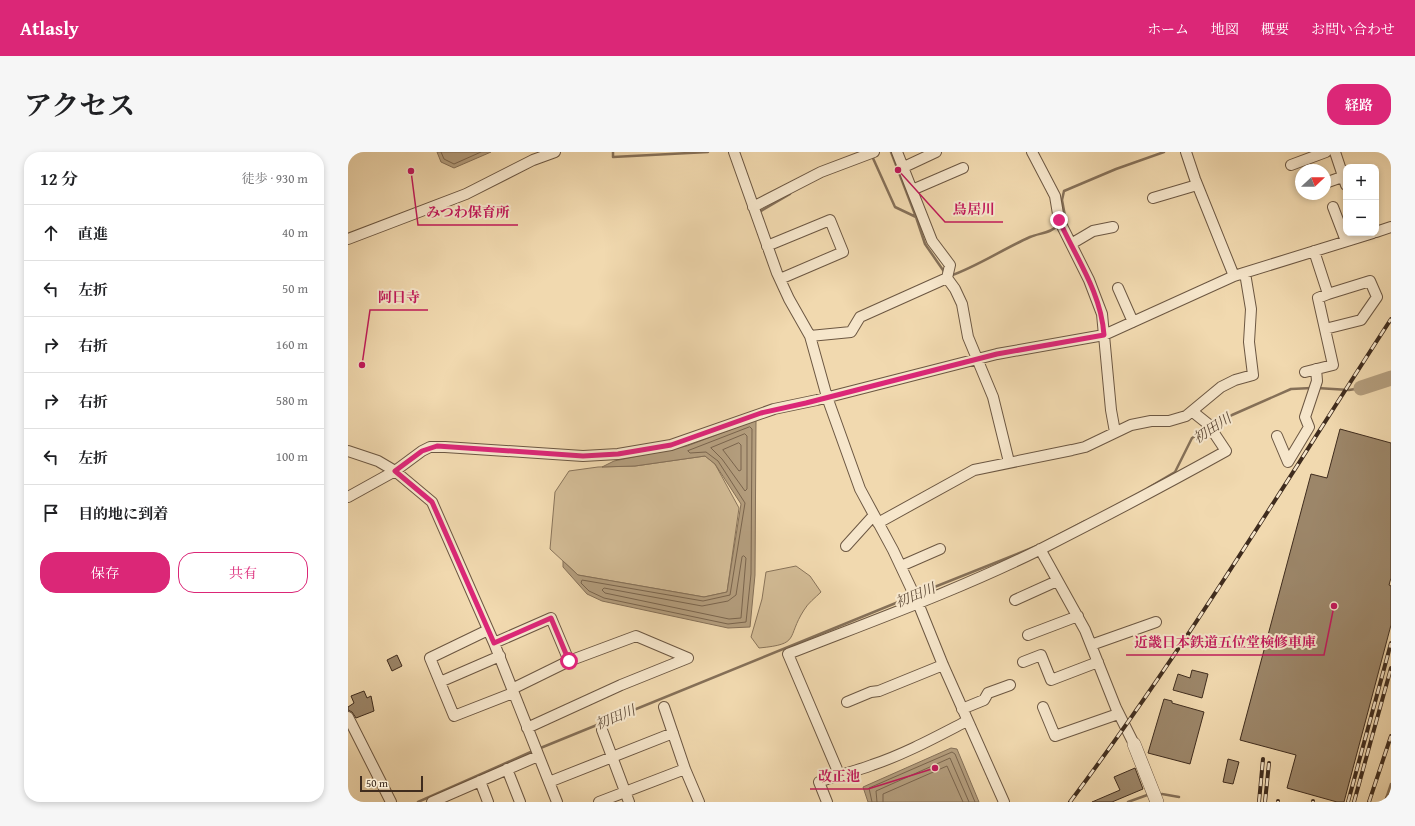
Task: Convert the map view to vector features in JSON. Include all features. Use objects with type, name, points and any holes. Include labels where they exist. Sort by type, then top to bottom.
[{"type":"street","points":[[348,239],[466,194],[533,160],[555,152]]},
{"type":"street","points":[[734,152],[780,279],[810,336],[827,397],[854,473],[914,593],[967,721],[1004,802]]},
{"type":"street","points":[[754,209],[821,172],[874,152]]},
{"type":"street","points":[[897,152],[932,241],[950,265],[947,278],[955,289],[962,304],[966,332],[993,397],[1009,462]]},
{"type":"street","points":[[904,167],[936,152]]},
{"type":"street","points":[[1032,152],[1055,196],[1061,224],[1089,280],[1102,314],[1110,410],[1115,432]]},
{"type":"street","points":[[1186,152],[1197,185],[1234,276]]},
{"type":"street","points":[[1291,165],[1326,152]]},
{"type":"street","points":[[1335,152],[1343,178]]},
{"type":"street","points":[[912,190],[963,168]]},
{"type":"street","points":[[1331,182],[1343,181]]},
{"type":"street","points":[[1153,198],[1197,185]]},
{"type":"street","points":[[1332,207],[1346,241]]},
{"type":"street","points":[[767,246],[830,220],[843,252],[780,279]]},
{"type":"street","points":[[1071,244],[1093,231],[1113,227]]},
{"type":"street","points":[[1379,231],[1391,227]]},
{"type":"street","points":[[348,497],[395,471],[422,451],[437,446],[583,456],[634,452],[671,445],[761,413],[976,359],[1013,350],[1104,335],[1234,276],[1362,236]]},
{"type":"street","points":[[1314,251],[1328,294]]},
{"type":"street","points":[[846,546],[876,519],[974,470],[1072,450],[1141,422],[1179,418],[1193,412],[1221,387],[1235,380],[1253,375],[1249,342],[1251,309],[1245,273]]},
{"type":"street","points":[[810,336],[851,332],[860,317],[947,278]]},
{"type":"street","points":[[1305,372],[1333,365],[1318,298],[1370,282],[1377,297],[1361,320],[1325,329]]},
{"type":"street","points":[[1118,288],[1133,322]]},
{"type":"street","points":[[1277,436],[1288,462],[1309,427],[1305,417],[1317,381],[1316,369]]},
{"type":"street","points":[[839,774],[788,654],[918,603],[1040,549],[1140,499],[1226,451],[1210,426],[1193,412]]},
{"type":"street","points":[[348,451],[378,462],[395,471],[432,502],[500,656],[512,691],[557,802]]},
{"type":"street","points":[[1040,549],[1078,616],[1118,714],[1134,744],[1157,802]]},
{"type":"street","points":[[901,566],[940,550]]},
{"type":"street","points":[[1015,600],[1057,581]]},
{"type":"street","points":[[1028,635],[1078,616]]},
{"type":"street","points":[[494,643],[551,618],[569,661]]},
{"type":"street","points":[[1091,645],[1156,622]]},
{"type":"street","points":[[488,630],[430,658],[454,716],[512,691],[569,661],[636,636],[688,658],[621,685],[527,728]]},
{"type":"street","points":[[1023,662],[1041,655],[1051,680],[1098,662]]},
{"type":"street","points":[[440,682],[500,656]]},
{"type":"street","points":[[847,702],[871,692],[879,691],[943,665]]},
{"type":"street","points":[[962,709],[984,700],[988,694],[1010,685]]},
{"type":"street","points":[[664,707],[685,769],[699,802]]},
{"type":"street","points":[[1043,707],[1055,736],[1118,714]]},
{"type":"street","points":[[348,717],[391,802]]},
{"type":"street","points":[[827,802],[819,782],[839,774],[851,773],[873,765],[921,744],[967,721]]},
{"type":"street","points":[[602,730],[629,802]]},
{"type":"street","points":[[549,782],[673,733]]},
{"type":"street","points":[[432,802],[442,800],[480,781],[538,756]]},
{"type":"street","points":[[507,769],[520,802]]},
{"type":"street","points":[[599,802],[685,769]]},
{"type":"street","points":[[480,781],[488,802]]},
{"type":"shaded area","points":[[705,456],[715,464],[739,508],[727,592],[704,597],[578,575],[550,549],[555,492],[569,471],[598,467],[635,466]]},
{"type":"shaded area","points":[[796,566],[810,576],[821,592],[806,607],[787,642],[759,648],[751,637],[762,599],[766,572]]},
{"type":"water","points":[[437,152],[491,152],[454,168],[441,162]]},
{"type":"water","points":[[756,420],[755,575],[750,627],[728,628],[602,601],[587,594],[563,567],[563,561],[578,575],[704,597],[727,592],[741,504],[715,464],[705,456],[635,466],[602,467],[614,461],[687,446]]},
{"type":"water","points":[[951,748],[957,749],[979,802],[868,802],[863,787]]},
{"type":"building","points":[[1340,429],[1391,443],[1391,578],[1389,585],[1391,586],[1391,625],[1344,802],[1337,802],[1287,788],[1296,755],[1240,740],[1311,474],[1327,478]]},
{"type":"building","points":[[397,655],[402,666],[392,671],[387,660]]},
{"type":"building","points":[[1192,670],[1208,674],[1202,698],[1173,690],[1178,674],[1190,678]]},
{"type":"building","points":[[364,691],[367,698],[371,696],[374,711],[356,718],[352,712],[348,710],[348,707],[354,703],[351,696]]},
{"type":"building","points":[[1164,699],[1172,701],[1172,703],[1204,712],[1190,764],[1148,753]]},
{"type":"building","points":[[1228,759],[1239,762],[1233,784],[1223,782]]},
{"type":"building","points":[[1135,768],[1143,789],[1112,802],[1092,802],[1120,790],[1114,777]]},
{"type":"waterway","points":[[613,152],[613,157],[708,152]]},
{"type":"waterway","points":[[891,152],[916,217]]},
{"type":"waterway","points":[[1062,219],[1065,216],[1062,200],[1064,191],[1116,169],[1164,152]]},
{"type":"waterway","points":[[872,156],[895,207],[916,217],[925,244],[945,273]]},
{"type":"waterway","points":[[758,210],[761,211],[790,194]]},
{"type":"waterway","points":[[950,276],[1030,237],[1052,230],[1058,225]]},
{"type":"waterway","name":"初田川","points":[[1361,388],[1391,378]]},
{"type":"waterway","name":"初田川","points":[[1213,426],[1232,415],[1291,389],[1312,388]]},
{"type":"waterway","name":"初田川","points":[[1317,388],[1349,390],[1361,388]]},
{"type":"waterway","name":"初田川","points":[[1148,488],[1175,472],[1192,438],[1209,428]]},
{"type":"waterway","name":"初田川","points":[[1045,542],[1085,521]]},
{"type":"waterway","name":"初田川","points":[[917,594],[1037,546]]},
{"type":"waterway","name":"初田川","points":[[538,749],[913,596]]},
{"type":"waterway","name":"初田川","points":[[418,802],[533,751]]},
{"type":"waterway","points":[[1385,802],[1391,784]]},
{"type":"waterway","points":[[1128,802],[1150,794]]},
{"type":"waterway","points":[[1162,794],[1179,797]]},
{"type":"railway","points":[[1070,802],[1113,743],[1195,624],[1391,319]]},
{"type":"railway","points":[[1348,802],[1391,643]]},
{"type":"railway","points":[[1354,802],[1391,668]]},
{"type":"railway","points":[[1369,802],[1391,736]]},
{"type":"railway","points":[[1259,802],[1263,759]]},
{"type":"railway","points":[[1265,802],[1269,763]]},
{"type":"place","name":"鳥居川","points":[[898,170]]},
{"type":"place","name":"みつわ保育所","points":[[411,171]]},
{"type":"place","name":"阿日寺","points":[[362,365]]},
{"type":"place","name":"近畿日本鉄道五位堂検修車庫","points":[[1334,606]]},
{"type":"place","name":"改正池","points":[[935,768]]},
{"type":"route","points":[[569,661],[551,618],[494,643],[432,502],[395,471],[422,451],[430,447],[437,446],[583,456],[618,454],[671,445],[774,409],[806,403],[1013,350],[1104,335],[1102,314],[1089,280],[1059,220]]}]
